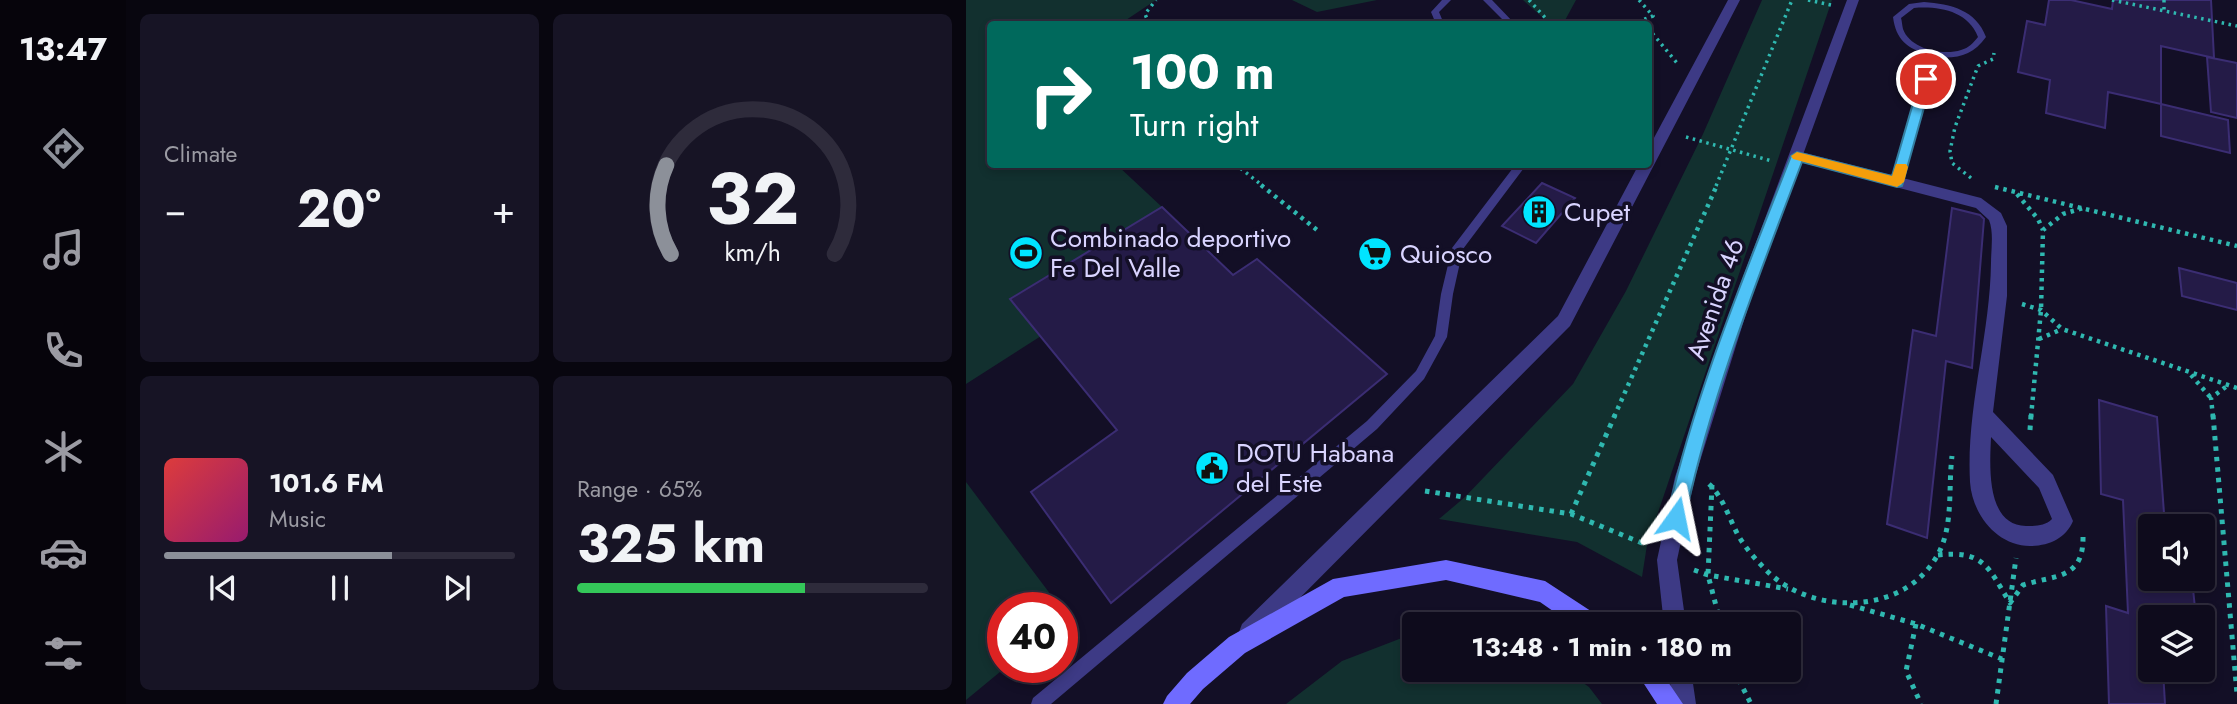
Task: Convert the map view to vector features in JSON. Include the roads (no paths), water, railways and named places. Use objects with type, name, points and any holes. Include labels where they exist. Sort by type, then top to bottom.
[{"type":"main road","points":[[1174,704],[1195,681],[1237,645],[1341,587],[1446,570],[1545,592],[1573,612]]},
{"type":"main road","points":[[1655,682],[1671,704]]},
{"type":"street","points":[[1652,157],[1734,0]]},
{"type":"street","name":"Avenida 46","points":[[1673,612],[1667,560],[1685,477],[1742,301],[1853,0]]},
{"type":"street","points":[[1795,161],[1897,182],[1988,208],[1996,217],[1999,226],[1998,296],[1983,415],[1980,483],[1985,505],[2001,526],[2020,536],[2038,536],[2056,530],[2063,521],[2046,482],[1983,415]]},
{"type":"street","points":[[1237,645],[1564,321],[1646,168]]},
{"type":"street","points":[[1681,682],[1684,704]]},
{"type":"lane","points":[[1439,21],[1435,12],[1447,0]]},
{"type":"lane","points":[[1487,0],[1508,21]]},
{"type":"lane","points":[[1924,5],[1945,7],[1964,14],[1980,29],[1982,37],[1972,50],[1961,54],[1933,53],[1907,41],[1899,33],[1897,17],[1903,11],[1924,5]]},
{"type":"lane","points":[[1897,182],[1933,53]]},
{"type":"lane","points":[[1039,704],[1372,425],[1420,375],[1441,337],[1447,294],[1458,248],[1519,168]]},
{"type":"place","name":"Cupet","points":[[1539,212]]},
{"type":"place","name":"Combinado deportivo Fe Del Valle","points":[[1026,253]]},
{"type":"place","name":"Quiosco","points":[[1375,254]]},
{"type":"place","name":"DOTU Habana del Este","points":[[1212,468]]}]
